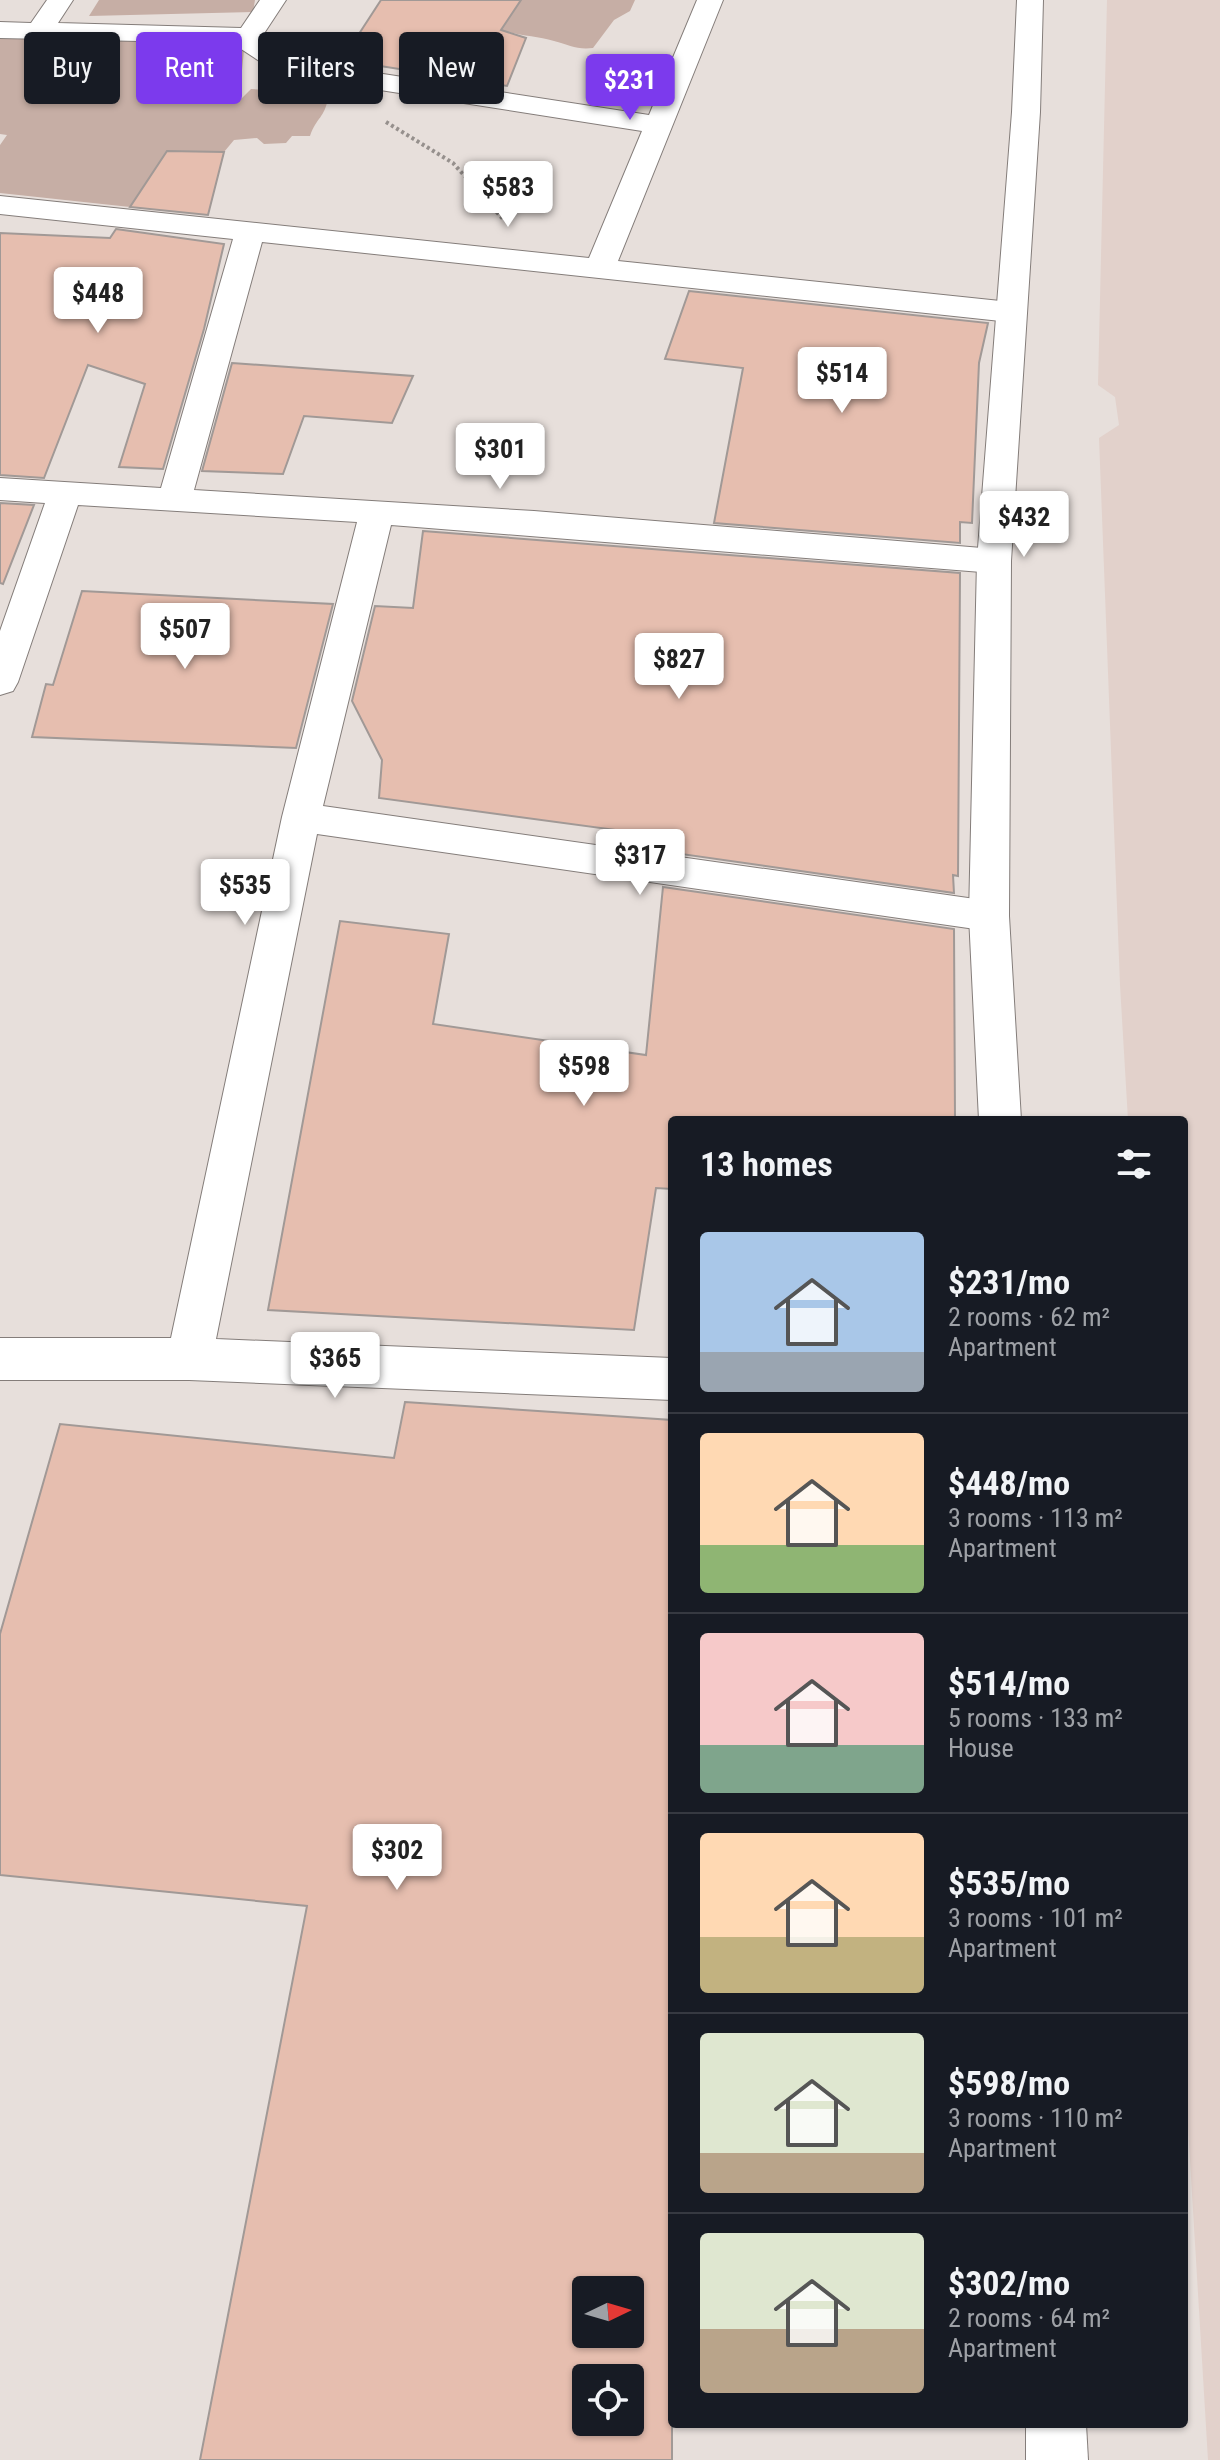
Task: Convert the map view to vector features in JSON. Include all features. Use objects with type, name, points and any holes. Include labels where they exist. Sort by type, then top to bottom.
[{"type":"street","points":[[39,31],[60,0]]},
{"type":"street","points":[[247,39],[273,0]]},
{"type":"street","points":[[601,266],[710,0]]},
{"type":"street","points":[[1000,1116],[989,916],[994,561],[1026,112],[1030,0]]},
{"type":"street","points":[[0,30],[228,35],[247,39],[258,47]]},
{"type":"street","points":[[383,82],[657,125]]},
{"type":"street","points":[[0,205],[601,266],[1010,312]]},
{"type":"street","points":[[175,498],[250,232]]},
{"type":"street","points":[[0,489],[377,512],[994,561]]},
{"type":"street","points":[[0,682],[66,492]]},
{"type":"street","points":[[189,1359],[301,817],[377,512]]},
{"type":"street","points":[[301,817],[989,916]]},
{"type":"street","points":[[0,1359],[189,1359],[668,1379]]},
{"type":"street","points":[[1056,2428],[1057,2460]]},
{"type":"path","points":[[359,104],[453,163],[542,260]]},
{"type":"shaded area","points":[[99,0],[255,0],[253,12],[89,16]]},
{"type":"shaded area","points":[[521,0],[635,0],[630,11],[614,20],[593,48],[578,48],[501,30]]},
{"type":"shaded area","points":[[1107,0],[1220,0],[1220,2460],[1208,2460],[1188,2127],[1188,1116],[1128,1116],[1099,438],[1119,425],[1115,397],[1098,385]]},
{"type":"shaded area","points":[[0,34],[24,35],[24,104],[120,104],[120,37],[136,37],[136,104],[242,104],[242,98],[251,89],[258,89],[258,104],[326,104],[310,136],[292,136],[286,143],[264,144],[257,138],[234,140],[224,152],[167,151],[130,207],[0,193],[0,145],[7,135],[0,134]]},
{"type":"shaded area","points":[[242,40],[245,40],[242,70]]},
{"type":"building","points":[[381,0],[521,0],[501,30],[526,38],[507,86],[504,86],[504,32],[399,32],[399,69],[383,66],[383,32],[360,32]]},
{"type":"building","points":[[167,151],[224,152],[208,215],[130,207]]},
{"type":"building","points":[[116,229],[224,244],[204,329],[163,469],[119,467],[145,384],[88,365],[44,478],[0,475],[0,233],[110,238]]},
{"type":"building","points":[[689,291],[988,323],[979,363],[972,523],[960,522],[960,543],[714,523],[743,368],[665,359]]},
{"type":"building","points":[[232,363],[413,376],[392,423],[304,416],[283,474],[202,471]]},
{"type":"building","points":[[0,503],[34,505],[3,584],[0,583]]},
{"type":"building","points":[[423,531],[960,573],[958,876],[953,875],[954,893],[667,852],[668,837],[379,798],[382,760],[352,701],[375,606],[413,608]]},
{"type":"building","points":[[82,591],[333,604],[296,748],[32,737],[46,684],[53,685]]},
{"type":"building","points":[[663,887],[954,929],[955,1116],[668,1116],[668,1189],[656,1188],[634,1330],[268,1310],[340,921],[449,934],[433,1024],[646,1055]]},
{"type":"building","points":[[405,1402],[668,1420],[668,2428],[672,2428],[672,2460],[200,2460],[307,1906],[0,1875],[0,1634],[60,1424],[394,1458]]}]
